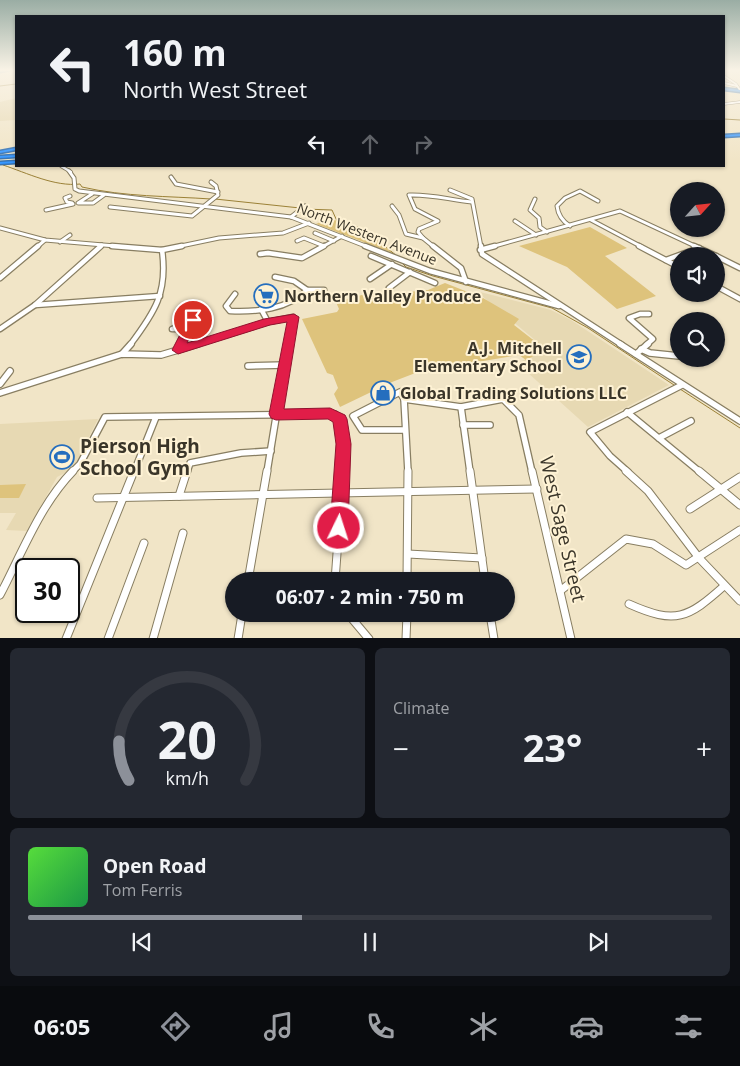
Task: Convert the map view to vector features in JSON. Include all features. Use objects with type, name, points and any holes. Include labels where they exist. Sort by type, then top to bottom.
[{"type":"highway","points":[[725,137],[740,137]]},
{"type":"highway","points":[[0,155],[15,149]]},
{"type":"highway","points":[[0,155],[15,154]]},
{"type":"highway","points":[[0,163],[15,162]]},
{"type":"street","points":[[725,102],[740,102]]},
{"type":"street","points":[[63,167],[73,173],[76,181],[75,189],[92,194]]},
{"type":"street","points":[[171,177],[176,184],[218,192]]},
{"type":"street","points":[[110,207],[191,216],[198,213],[218,195],[216,186],[211,182]]},
{"type":"street","points":[[450,190],[471,198],[480,250],[484,256],[740,421]]},
{"type":"street","points":[[570,226],[559,216],[558,206],[565,198],[577,192],[584,192],[598,201]]},
{"type":"street","points":[[78,203],[92,194]]},
{"type":"street","name":"North Western Avenue","points":[[92,194],[291,217],[430,271],[559,306]]},
{"type":"street","points":[[466,282],[461,268],[423,238],[418,230],[437,222],[417,212],[411,205],[409,197],[413,194],[434,195],[446,200],[472,202]]},
{"type":"street","points":[[46,210],[78,203],[92,203],[104,195]]},
{"type":"street","points":[[70,196],[65,198],[66,201],[73,204]]},
{"type":"street","points":[[535,199],[531,212],[539,218],[540,227],[547,232]]},
{"type":"street","points":[[291,217],[305,206]]},
{"type":"street","points":[[392,206],[399,215],[406,234],[423,238]]},
{"type":"street","points":[[480,250],[616,212],[626,213],[697,247]]},
{"type":"street","points":[[591,220],[670,262]]},
{"type":"street","points":[[515,221],[536,235]]},
{"type":"street","points":[[0,228],[60,242],[162,250],[219,238],[283,233],[309,223]]},
{"type":"street","points":[[315,233],[334,241]]},
{"type":"street","points":[[60,242],[70,235]]},
{"type":"street","points":[[260,254],[268,253],[299,259],[342,236]]},
{"type":"street","points":[[298,240],[304,238],[324,246]]},
{"type":"street","points":[[0,278],[46,240]]},
{"type":"street","points":[[0,330],[35,305],[102,245]]},
{"type":"street","points":[[122,354],[146,323],[160,296],[165,267],[162,250]]},
{"type":"street","points":[[371,256],[435,282]]},
{"type":"street","points":[[382,260],[390,256]]},
{"type":"street","points":[[666,260],[670,259]]},
{"type":"street","points":[[725,260],[740,268]]},
{"type":"street","points":[[370,279],[392,264]]},
{"type":"street","points":[[389,288],[410,272]]},
{"type":"street","points":[[276,277],[294,282],[307,290],[324,290]]},
{"type":"street","points":[[235,294],[226,306],[230,311],[262,310],[296,301],[307,290]]},
{"type":"street","points":[[725,290],[740,298]]},
{"type":"street","points":[[536,300],[542,294]]},
{"type":"street","points":[[35,305],[160,296]]},
{"type":"street","points":[[262,310],[268,322]]},
{"type":"street","points":[[636,354],[653,337],[637,327],[629,318],[640,314],[649,314]]},
{"type":"street","points":[[178,350],[185,329],[194,316]]},
{"type":"street","points":[[0,393],[122,354],[155,356],[283,317],[294,317],[250,572]]},
{"type":"street","points":[[641,349],[670,355]]},
{"type":"street","points":[[248,366],[285,365]]},
{"type":"street","points":[[0,384],[10,371]]},
{"type":"street","points":[[682,385],[590,432],[610,456],[648,491],[662,513],[699,558],[740,601]]},
{"type":"street","points":[[404,430],[362,430],[353,416],[400,392],[404,400],[404,430],[409,491],[408,572]]},
{"type":"street","name":"West Sage Street","points":[[461,407],[503,399],[519,415],[524,427],[571,638]]},
{"type":"street","points":[[404,400],[461,407],[484,572]]},
{"type":"street","points":[[627,412],[740,505]]},
{"type":"street","points":[[0,595],[45,508],[59,486],[80,464],[105,417],[330,413],[340,419],[344,444],[336,572]]},
{"type":"street","points":[[66,638],[156,417]]},
{"type":"street","points":[[659,438],[691,421]]},
{"type":"street","points":[[463,425],[490,425]]},
{"type":"street","points":[[178,496],[190,463],[241,453],[271,452]]},
{"type":"street","points":[[690,509],[740,477]]},
{"type":"street","points":[[97,498],[537,489]]},
{"type":"street","points":[[560,591],[626,539],[653,544],[686,565],[740,530]]},
{"type":"street","points":[[153,638],[183,532]]},
{"type":"street","points":[[108,638],[144,543]]},
{"type":"street","points":[[408,554],[482,558]]},
{"type":"street","points":[[629,604],[646,612],[684,615],[696,611],[724,586]]},
{"type":"street","points":[[238,638],[241,622]]},
{"type":"street","points":[[355,622],[369,638]]},
{"type":"street","points":[[406,638],[407,622]]},
{"type":"street","points":[[491,622],[494,638]]},
{"type":"shaded area","points":[[15,100],[15,120],[0,121],[0,102]]},
{"type":"shaded area","points":[[329,218],[363,230],[395,254],[316,224]]},
{"type":"shaded area","points":[[590,227],[627,248],[605,256],[656,296],[617,309],[567,267],[519,246]]},
{"type":"shaded area","points":[[445,283],[483,298],[519,319],[514,325],[532,339],[548,348],[526,360],[519,355],[418,372],[392,382],[340,407],[334,394],[338,388],[333,375],[327,373],[302,319],[337,312],[339,309],[336,302],[373,292],[389,294],[428,290]]},
{"type":"shaded area","name":"A.J. Mitchell Elementary School","points":[[476,291],[551,310],[571,320],[669,385],[588,427],[517,363],[547,350]]},
{"type":"shaded area","points":[[98,419],[73,469],[57,477],[27,531],[6,530],[16,513],[0,513],[0,424]]},
{"type":"shaded area","points":[[26,484],[19,498],[0,498],[0,485]]},
{"type":"waterway","points":[[725,119],[740,120]]},
{"type":"waterway","points":[[3,165],[51,181],[80,184],[82,187],[98,190],[211,199]]},
{"type":"waterway","points":[[215,199],[300,208]]},
{"type":"waterway","points":[[304,209],[332,210],[337,221],[364,229],[398,257]]},
{"type":"waterway","points":[[401,262],[406,267],[433,276],[552,308],[588,328],[674,385]]},
{"type":"waterway","points":[[680,389],[740,428]]},
{"type":"place","name":"Northern Valley Produce","points":[[266,296]]},
{"type":"place","name":"A.J. Mitchell Elementary School","points":[[579,357]]},
{"type":"place","name":"Global Trading Solutions LLC","points":[[383,393]]},
{"type":"place","name":"Pierson High School Gym","points":[[62,457]]},
{"type":"route","points":[[193,320],[178,350],[288,316],[294,317],[276,414],[330,413],[335,414],[340,419],[344,444],[339,528]]}]
